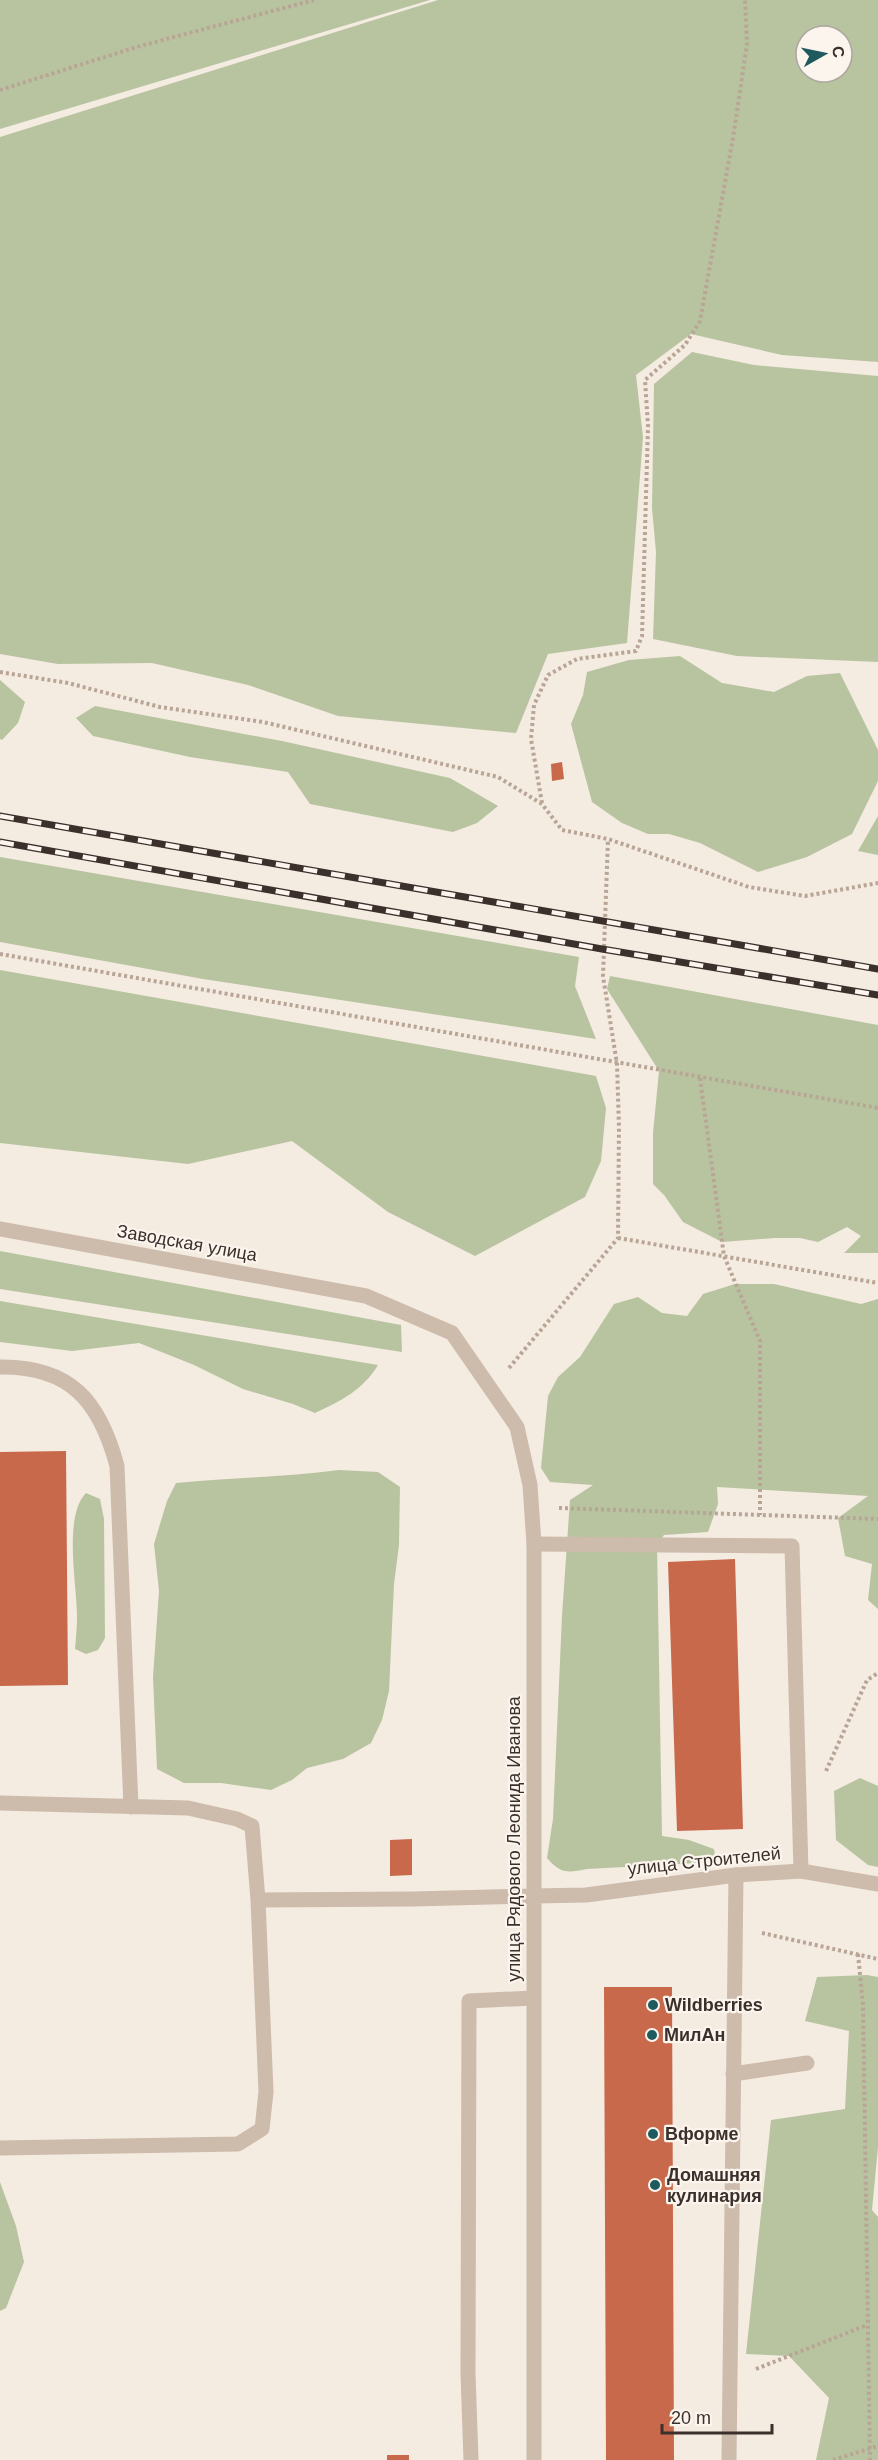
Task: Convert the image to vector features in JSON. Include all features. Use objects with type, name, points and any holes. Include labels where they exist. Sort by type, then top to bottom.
[{"type":"street","name":"Заводская улица","points":[[0,1229],[366,1296]]},
{"type":"street","name":"улица Рядового Леонида Иванова","points":[[366,1296],[452,1333],[517,1427],[530,1485],[534,1544],[534,2460]]},
{"type":"street","points":[[0,1367],[13,1366],[45,1373],[71,1385],[91,1402],[110,1440],[117,1466],[131,1807]]},
{"type":"street","points":[[534,1544],[792,1546],[801,1871]]},
{"type":"street","points":[[0,1803],[188,1808],[237,1819],[252,1826],[258,1900],[266,2092],[262,2129],[238,2144],[0,2148]]},
{"type":"street","name":"улица Строителей","points":[[258,1900],[586,1895],[736,1875],[801,1871],[878,1884]]},
{"type":"street","points":[[729,2460],[736,1875]]},
{"type":"street","points":[[471,2460],[468,2373],[469,2001],[533,1998]]},
{"type":"street","points":[[734,2074],[807,2063]]},
{"type":"path","points":[[0,90],[140,46],[314,0]]},
{"type":"path","points":[[542,804],[531,739],[534,705],[548,675],[577,659],[636,651],[642,636],[648,426],[645,380],[685,345],[700,321],[733,138],[747,45],[745,0]]},
{"type":"path","points":[[0,672],[68,683],[160,707],[263,722],[498,777],[542,804],[562,830],[608,839],[749,887],[805,896],[878,883]]},
{"type":"path","points":[[488,1383],[509,1367],[618,1238],[617,1064],[603,976],[608,839]]},
{"type":"path","points":[[0,954],[878,1108]]},
{"type":"path","points":[[700,1078],[724,1256],[760,1341],[760,1515]]},
{"type":"path","points":[[618,1238],[878,1283]]},
{"type":"path","points":[[531,1508],[878,1519]]},
{"type":"path","points":[[824,1774],[867,1680],[878,1673]]},
{"type":"path","points":[[736,1927],[878,1959]]},
{"type":"path","points":[[858,1954],[863,2005],[870,2460]]},
{"type":"path","points":[[730,2380],[867,2325]]},
{"type":"path","points":[[833,2460],[878,2446]]},
{"type":"green space","points":[[0,0],[430,0],[0,129]]},
{"type":"green space","points":[[438,0],[878,0],[878,362],[782,355],[691,334],[636,375],[643,437],[627,643],[548,654],[516,733],[338,716],[248,685],[152,663],[58,664],[0,654],[0,137]]},
{"type":"green space","points":[[692,352],[754,365],[878,376],[878,662],[737,656],[653,639],[656,552],[652,508],[654,384]]},
{"type":"green space","points":[[680,656],[722,683],[774,692],[807,676],[840,673],[878,750],[878,781],[852,834],[807,857],[758,872],[700,843],[669,834],[648,834],[622,823],[592,802],[571,724],[583,695],[587,672],[629,660]]},
{"type":"green space","points":[[0,680],[25,702],[18,723],[2,740],[0,739]]},
{"type":"green space","points":[[95,706],[282,741],[450,778],[498,806],[477,823],[453,832],[310,804],[288,772],[190,757],[93,736],[76,718]]},
{"type":"green space","points":[[878,816],[878,855],[858,851]]},
{"type":"green space","points":[[0,857],[579,957],[575,986],[596,1039],[203,979],[0,942]]},
{"type":"green space","points":[[0,970],[596,1076],[606,1108],[601,1161],[585,1197],[475,1256],[388,1212],[292,1141],[188,1164],[0,1143]]},
{"type":"green space","points":[[610,976],[878,1025],[878,1253],[844,1253],[861,1236],[847,1227],[818,1242],[800,1238],[774,1238],[722,1242],[683,1222],[664,1195],[653,1184],[653,1133],[659,1071],[607,989]]},
{"type":"green space","points":[[0,1251],[401,1325],[402,1352],[0,1289]]},
{"type":"green space","points":[[735,1284],[774,1284],[861,1304],[878,1299],[878,1609],[868,1600],[872,1564],[845,1556],[838,1518],[868,1496],[717,1487],[718,1504],[708,1532],[664,1535],[657,1545],[662,1836],[689,1840],[714,1849],[716,1862],[561,1870],[547,1858],[553,1819],[562,1616],[570,1500],[593,1485],[550,1482],[541,1468],[548,1396],[558,1377],[580,1357],[614,1304],[638,1297],[662,1313],[687,1316],[703,1294]]},
{"type":"green space","points":[[0,1301],[378,1365],[358,1388],[315,1413],[243,1389],[194,1365],[139,1343],[72,1351],[0,1342]]},
{"type":"green space","points":[[339,1470],[378,1472],[400,1487],[399,1545],[394,1584],[389,1691],[382,1720],[371,1743],[343,1759],[307,1768],[292,1780],[271,1790],[221,1783],[184,1783],[157,1769],[153,1677],[159,1591],[154,1544],[167,1501],[176,1483]]},
{"type":"green space","points":[[86,1493],[100,1499],[104,1519],[105,1638],[98,1650],[86,1654],[75,1649],[77,1616],[73,1534],[79,1504]]},
{"type":"green space","points":[[860,1778],[878,1786],[878,1867],[868,1865],[836,1840],[834,1791]]},
{"type":"green space","points":[[867,1975],[878,1977],[878,2147],[872,2210],[878,2217],[878,2460],[816,2460],[829,2398],[789,2356],[746,2354],[771,2120],[845,2109],[849,2031],[805,2021],[817,1977]]},
{"type":"green space","points":[[0,2182],[16,2226],[24,2262],[6,2308],[0,2311]]},
{"type":"building","points":[[562,762],[564,779],[552,781],[551,764]]},
{"type":"building","points":[[66,1451],[68,1685],[0,1686],[0,1452]]},
{"type":"building","points":[[735,1559],[743,1829],[677,1831],[668,1562]]},
{"type":"building","points":[[412,1839],[412,1875],[390,1876],[390,1840]]},
{"type":"building","points":[[604,1987],[672,1987],[674,2460],[606,2460]]},
{"type":"building","points":[[387,2455],[409,2455],[409,2460],[387,2460]]},
{"type":"railway","points":[[0,816],[878,969]]},
{"type":"railway","points":[[0,842],[602,949],[878,995]]},
{"type":"place","name":"Wildberries","points":[[653,2005]]},
{"type":"place","name":"МилАн","points":[[652,2035]]},
{"type":"place","name":"Вформе","points":[[653,2134]]},
{"type":"place","name":"Домашняя кулинария","points":[[655,2185]]}]
